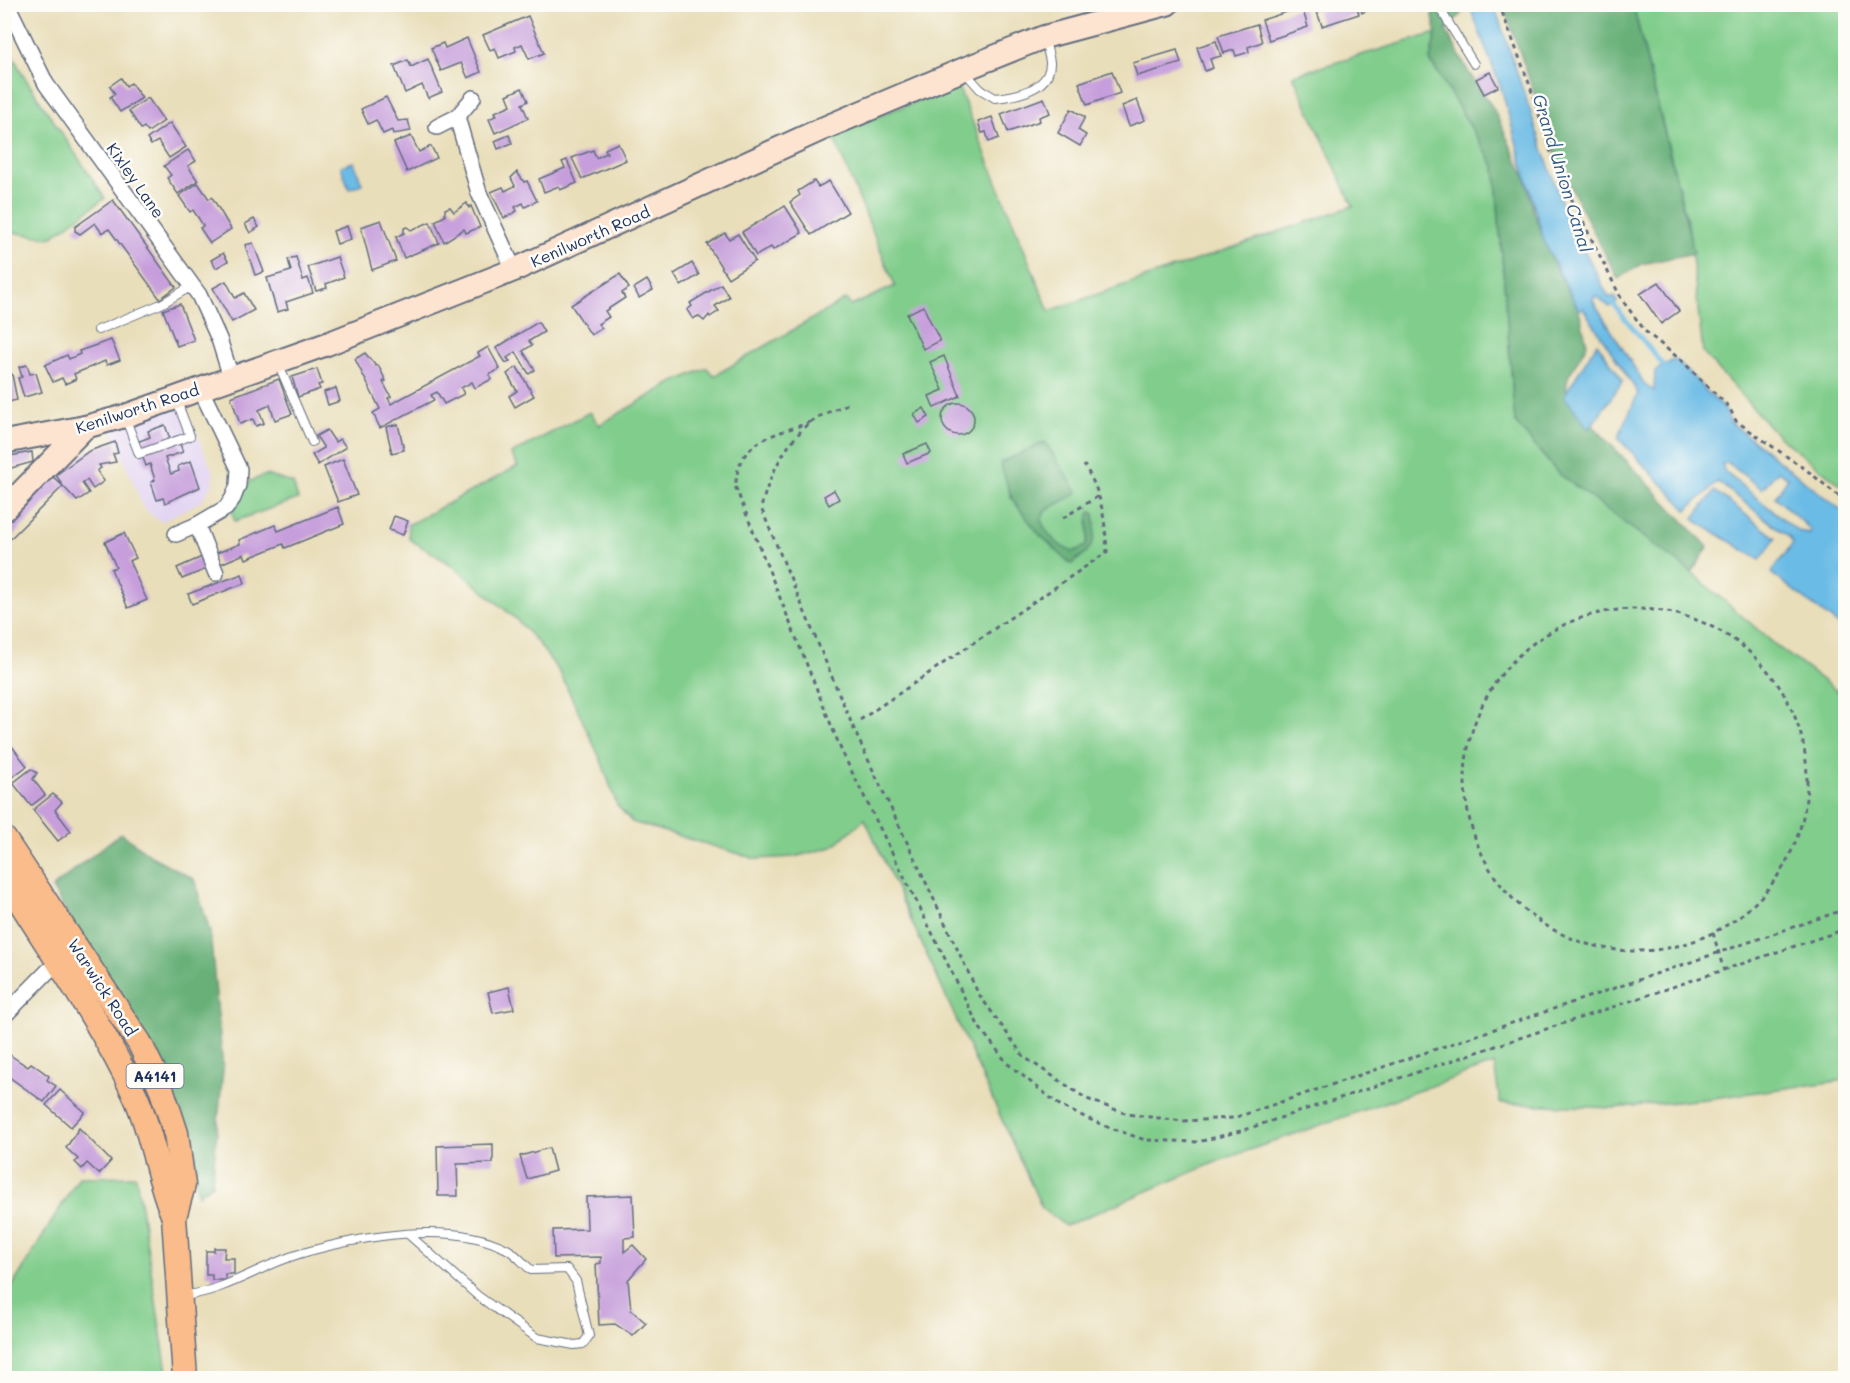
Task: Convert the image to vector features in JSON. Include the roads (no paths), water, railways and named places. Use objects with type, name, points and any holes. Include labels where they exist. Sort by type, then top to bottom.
[{"type":"main road","name":"Kenilworth Road","points":[[4,442],[86,427],[125,416],[277,361],[514,270],[822,129],[1044,37],[1167,4]]},
{"type":"main road","points":[[4,510],[86,427]]},
{"type":"main road","name":"Warwick Road","points":[[4,838],[139,1042],[160,1085],[176,1133],[183,1185],[174,1217],[185,1378]]},
{"type":"main road","name":"Warwick Road","points":[[4,875],[58,964],[84,1001],[136,1098],[162,1191],[174,1217]]},
{"type":"street","name":"Kixley Lane","points":[[7,4],[46,84],[192,286],[209,315],[231,377]]},
{"type":"street","points":[[437,127],[457,117],[472,98]]},
{"type":"street","points":[[457,117],[479,193],[514,270]]},
{"type":"street","points":[[176,534],[226,508],[238,485],[239,469],[200,388]]},
{"type":"street","points":[[197,525],[216,573]]},
{"type":"street","points":[[4,1016],[58,964],[79,951]]},
{"type":"lane","points":[[1437,4],[1474,64]]},
{"type":"lane","points":[[963,70],[980,89],[995,98],[1031,91],[1045,77],[1050,64],[1044,37]]},
{"type":"lane","points":[[98,330],[161,304],[192,286]]},
{"type":"lane","points":[[277,361],[312,442]]},
{"type":"lane","points":[[125,416],[139,454],[159,447],[190,436],[176,398]]},
{"type":"lane","points":[[178,1297],[223,1287],[299,1255],[408,1234],[440,1232],[480,1238],[508,1250],[531,1270],[567,1269],[576,1281],[589,1336],[583,1344],[574,1345],[537,1338],[477,1296],[408,1234]]},
{"type":"water","points":[[1469,5],[1494,5],[1565,213],[1607,294],[1610,298],[1614,296],[1617,302],[1610,307],[1595,296],[1593,301],[1645,385],[1654,391],[1655,371],[1675,359],[1725,410],[1730,422],[1845,513],[1845,630],[1771,573],[1793,543],[1789,537],[1718,482],[1687,510],[1618,438],[1638,393],[1583,308],[1579,310],[1545,244],[1501,88]],"holes":[[[1728,463],[1762,489],[1778,471],[1788,478],[1775,497],[1810,529],[1810,533],[1798,531],[1725,472],[1722,464]]]},
{"type":"water","points":[[354,162],[362,184],[349,189],[341,166]]},
{"type":"water","points":[[1597,343],[1623,381],[1589,429],[1564,396]]},
{"type":"water","points":[[1715,491],[1776,538],[1760,560],[1693,519]]},
{"type":"waterway","points":[[1614,305],[1663,365]]},
{"type":"water label","name":"Grand Union Canal","points":[[1563,173]]}]
